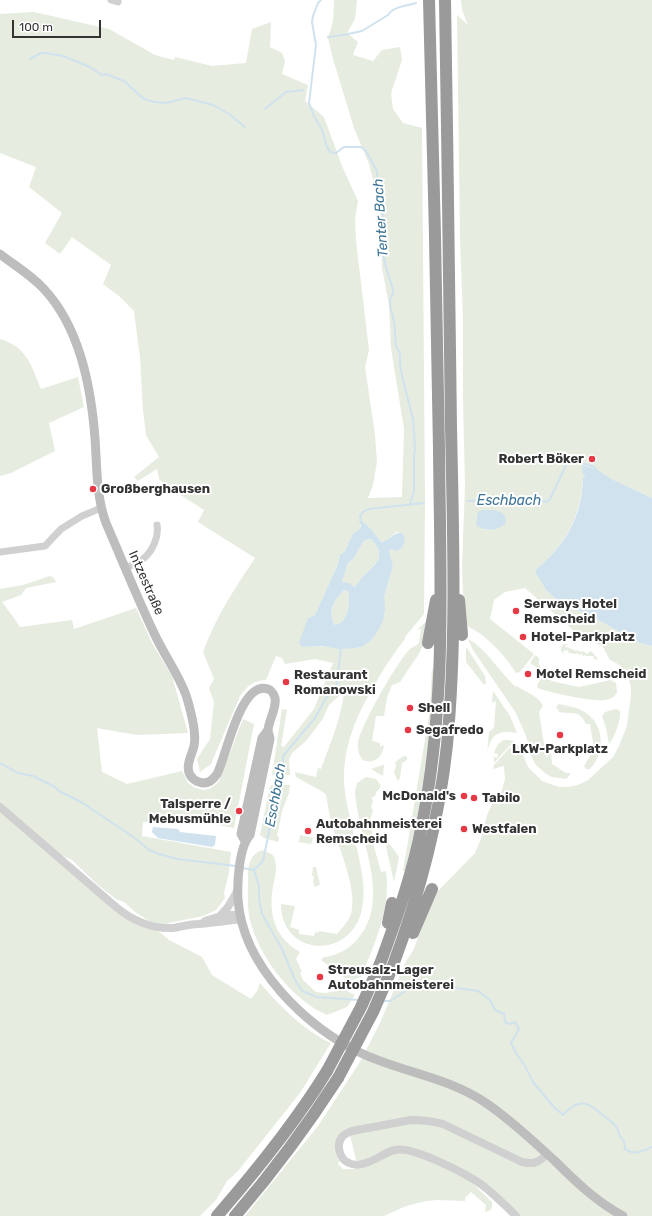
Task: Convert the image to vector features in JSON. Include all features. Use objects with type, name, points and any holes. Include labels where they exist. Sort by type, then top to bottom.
[{"type":"highway","points":[[235,1216],[306,1127],[338,1078],[373,1012],[392,968],[423,876],[442,782],[452,657],[438,378],[429,0]]},
{"type":"highway","points":[[217,1216],[295,1120],[327,1071],[361,1007],[380,964],[395,923],[408,881],[422,824],[435,744],[441,627],[447,579],[453,551],[445,0]]},
{"type":"highway","points":[[447,579],[460,604],[462,635]]},
{"type":"highway","points":[[428,643],[434,607],[447,579]]},
{"type":"highway","points":[[392,968],[403,958],[432,889]]},
{"type":"highway","points":[[380,964],[378,951],[387,926],[392,903]]},
{"type":"main road","name":"Intzestraße","points":[[0,254],[34,279],[46,291],[61,312],[76,342],[84,370],[93,417],[101,508],[106,523],[155,634],[175,670],[186,696],[194,736],[194,743],[188,768],[190,775],[197,782],[204,783],[209,781],[214,777],[219,769],[237,719],[248,697],[255,690],[267,689],[274,694],[275,701],[268,730],[270,739],[250,835],[245,841],[239,870],[238,890]]},
{"type":"main road","points":[[238,890],[240,917],[255,953],[271,980],[293,1005],[315,1025],[334,1038],[363,1054],[440,1079],[486,1103],[508,1119],[591,1194],[623,1216]]},
{"type":"street","points":[[110,0],[118,2]]},
{"type":"street","points":[[0,552],[46,546],[61,528],[82,516],[101,508]]},
{"type":"street","points":[[126,568],[146,556],[156,541],[159,532],[157,525]]},
{"type":"street","points":[[0,807],[127,915],[147,925],[162,928],[174,928],[197,924],[230,914],[240,917]]},
{"type":"street","points":[[220,916],[228,907],[238,890]]},
{"type":"street","points":[[197,924],[207,924],[240,917]]},
{"type":"street","points":[[516,1216],[471,1178],[434,1160],[412,1151],[402,1149],[388,1152],[365,1163],[358,1165],[350,1164],[341,1156],[339,1150],[340,1140],[344,1135],[352,1131],[411,1120],[421,1120],[434,1121],[443,1124],[529,1164],[536,1163],[547,1154]]},
{"type":"shaded area","points":[[334,0],[357,0],[355,19],[347,33],[358,42],[353,55],[373,61],[382,50],[400,47],[402,60],[391,93],[393,109],[403,123],[422,128],[425,499],[424,614],[405,637],[372,689],[354,725],[347,751],[344,785],[362,874],[364,894],[361,913],[354,928],[343,939],[330,945],[316,946],[303,942],[292,934],[284,921],[281,904],[295,906],[290,927],[299,930],[299,934],[314,936],[315,932],[318,933],[319,931],[337,934],[347,922],[351,914],[352,893],[347,869],[331,821],[326,795],[296,777],[295,772],[316,777],[318,768],[321,769],[338,722],[344,693],[342,693],[329,705],[322,720],[307,740],[292,753],[289,759],[290,775],[272,775],[282,709],[287,710],[281,746],[284,747],[314,709],[333,663],[315,659],[285,664],[282,658],[276,656],[266,680],[257,681],[251,684],[240,696],[211,764],[200,772],[197,759],[210,739],[214,702],[209,688],[214,679],[203,652],[219,615],[255,558],[198,522],[204,510],[165,485],[159,479],[157,469],[138,481],[134,477],[159,457],[146,435],[140,358],[134,311],[120,297],[103,284],[111,265],[72,237],[60,254],[45,243],[62,213],[29,187],[36,167],[0,153],[0,14],[34,12],[109,29],[155,55],[174,60],[175,57],[212,66],[246,63],[252,29],[271,22],[270,47],[282,53],[285,61],[282,74],[308,85],[305,101],[324,117],[342,166],[358,201],[355,219],[356,241],[369,350],[365,367],[375,435],[377,462],[373,485],[368,498],[402,497],[404,429],[391,348],[389,305],[382,268],[380,207],[369,164],[354,128],[333,59],[328,38],[333,21]],"holes":[[[361,520],[371,529],[381,542],[397,532],[404,535],[404,543],[401,549],[397,551],[392,549],[389,550],[393,566],[384,597],[384,615],[361,647],[302,647],[308,618],[315,615],[338,564],[340,555],[345,551],[351,539],[360,529]]]},
{"type":"shaded area","points":[[461,0],[652,0],[652,498],[610,479],[598,470],[582,465],[585,477],[583,478],[579,505],[570,530],[555,551],[535,570],[546,590],[556,599],[640,643],[652,646],[652,1216],[520,1216],[489,1185],[416,1150],[380,1152],[361,1161],[356,1160],[350,1135],[338,1137],[336,1144],[336,1152],[339,1161],[338,1164],[343,1169],[355,1169],[393,1154],[400,1153],[422,1158],[468,1179],[492,1202],[492,1208],[485,1212],[486,1205],[471,1192],[465,1198],[465,1201],[426,1201],[406,1206],[384,1216],[245,1216],[318,1126],[360,1062],[380,1023],[406,961],[413,951],[438,891],[475,853],[481,839],[487,815],[496,796],[500,797],[505,779],[504,766],[493,769],[494,765],[515,742],[521,750],[528,767],[542,781],[559,787],[578,785],[588,780],[613,757],[627,726],[631,687],[628,677],[620,665],[610,660],[603,647],[573,630],[525,588],[505,592],[494,600],[490,619],[534,654],[520,672],[516,673],[505,657],[492,643],[464,622],[462,566],[465,486],[457,15],[468,25],[462,10]],"holes":[[[501,512],[505,518],[498,529],[484,530]]]},
{"type":"shaded area","points":[[0,339],[9,342],[27,358],[41,389],[78,377],[84,407],[49,423],[55,451],[11,473],[0,476]]},
{"type":"shaded area","points":[[371,539],[376,545],[379,554],[376,562],[354,587],[342,582],[348,563],[353,559],[365,540]]},
{"type":"shaded area","points":[[50,576],[54,578],[56,582],[26,588],[21,595],[2,602],[20,627],[72,620],[74,629],[136,608],[152,643],[172,676],[188,733],[137,735],[97,728],[102,772],[127,784],[182,771],[188,783],[194,787],[202,790],[209,789],[219,781],[243,719],[254,724],[234,828],[199,821],[143,822],[142,836],[231,852],[229,873],[224,893],[225,898],[216,910],[203,916],[164,924],[151,922],[98,885],[72,860],[61,855],[0,803],[0,589],[23,585]]},
{"type":"shaded area","points":[[344,590],[348,591],[348,611],[343,620],[335,625],[332,615],[333,606],[337,598]]},
{"type":"shaded area","points":[[428,620],[425,640],[420,652],[400,682],[392,685],[387,698],[384,716],[376,716],[372,741],[380,743],[380,747],[384,745],[382,753],[375,760],[363,760],[359,754],[358,743],[365,723],[397,666],[410,649],[419,643],[421,629],[417,630]]},
{"type":"shaded area","points":[[468,639],[486,654],[516,687],[517,686],[532,694],[541,703],[543,706],[539,712],[546,757],[551,753],[552,764],[566,773],[570,773],[566,779],[552,777],[536,765],[532,758],[526,736],[516,713],[473,650]]},
{"type":"shaded area","points":[[564,644],[568,644],[565,646],[566,648],[567,647],[576,651],[578,650],[579,652],[583,651],[587,654],[591,651],[598,659],[595,660],[593,656],[583,656],[582,654],[579,655],[578,653],[569,653],[568,650],[563,651],[565,655],[561,651],[561,647]]},
{"type":"shaded area","points":[[466,648],[485,676],[486,683],[484,685],[466,662]]},
{"type":"shaded area","points":[[535,655],[539,658],[539,664],[543,672],[530,663]]},
{"type":"shaded area","points":[[432,667],[433,688],[425,771],[414,831],[405,871],[403,871],[430,710]]},
{"type":"shaded area","points":[[545,673],[552,674],[551,681],[579,687],[611,680],[616,683],[617,692],[611,698],[599,700],[572,697],[552,692],[538,688],[537,685]]},
{"type":"shaded area","points":[[493,691],[510,716],[517,733],[505,732],[496,735],[490,742],[487,755],[489,732],[494,728],[496,701],[492,703]]},
{"type":"shaded area","points":[[559,704],[580,709],[592,718],[597,725],[600,732],[600,748],[595,763],[590,769],[586,769],[584,766],[594,749],[590,724],[586,724],[578,714],[559,712],[556,707]]},
{"type":"shaded area","points":[[616,709],[620,711],[619,724],[609,744],[602,716],[605,712]]},
{"type":"shaded area","points":[[504,740],[514,741],[494,763],[494,757],[497,758],[498,754],[494,753],[499,744]]},
{"type":"shaded area","points":[[404,756],[407,757],[407,760],[402,763],[400,778],[398,781],[394,773],[396,766],[395,763]]},
{"type":"shaded area","points":[[383,765],[383,776],[371,769]]},
{"type":"shaded area","points":[[366,777],[376,779],[381,786],[375,796],[372,797],[373,800],[371,808],[373,810],[370,821],[372,821],[372,839],[381,872],[386,871],[387,885],[384,912],[372,951],[361,977],[352,980],[345,978],[321,960],[324,957],[341,952],[356,941],[367,925],[372,907],[373,888],[371,869],[357,811],[355,792],[357,783]]},
{"type":"shaded area","points":[[290,785],[289,793],[282,811],[277,836],[279,837],[278,842],[264,838],[260,835],[270,786]]},
{"type":"shaded area","points":[[0,811],[110,906],[157,930],[169,940],[202,957],[212,975],[251,999],[257,991],[260,983],[284,1009],[311,1031],[331,1043],[300,1093],[238,1171],[227,1181],[216,1200],[200,1216],[0,1216]]},
{"type":"shaded area","points":[[300,835],[313,838],[311,844],[299,842]]},
{"type":"shaded area","points":[[389,843],[399,857],[394,882],[386,845]]},
{"type":"shaded area","points":[[263,850],[272,854],[275,861],[276,870],[272,907],[275,924],[285,940],[300,952],[296,959],[302,972],[300,973],[303,980],[316,992],[325,993],[345,990],[355,995],[347,1007],[327,1015],[314,1008],[301,999],[279,976],[261,948],[254,934],[249,915],[248,877],[249,864],[251,860],[255,854]]},
{"type":"shaded area","points":[[313,867],[316,867],[320,885],[314,887],[314,876],[312,876]]},
{"type":"water","points":[[582,465],[598,470],[611,479],[652,498],[652,646],[640,643],[556,599],[546,590],[536,573],[535,570],[555,551],[570,530],[579,505],[583,478],[585,477],[583,475]]},
{"type":"water","points":[[482,510],[499,511],[506,519],[505,524],[495,529],[482,529],[476,525],[478,512]]},
{"type":"water","points":[[361,520],[371,529],[381,542],[399,533],[402,533],[404,537],[404,543],[401,549],[397,551],[392,549],[389,550],[393,566],[384,597],[385,609],[383,621],[376,634],[370,641],[361,647],[340,649],[322,646],[302,647],[299,643],[308,618],[315,615],[338,564],[340,555],[345,551],[353,534],[360,529],[361,525],[359,521]],"holes":[[[371,539],[378,550],[379,555],[376,563],[354,587],[349,583],[342,582],[348,563],[353,559],[365,540]],[[344,590],[348,591],[348,611],[343,620],[335,625],[332,615],[333,606],[337,598]]]},
{"type":"water","points":[[153,827],[178,829],[180,832],[216,836],[215,845],[212,847],[158,838],[152,832]]},
{"type":"waterway","name":"Tenter Bach","points":[[321,0],[318,3],[312,22],[316,45],[309,103],[322,130],[330,152],[336,153],[344,147],[361,147],[366,151],[377,171],[378,189],[385,227],[383,235],[384,259],[393,289],[390,306],[394,321],[396,346],[400,353],[400,365],[413,419],[415,448],[414,492],[410,504]]},
{"type":"waterway","points":[[328,37],[362,31],[394,10],[416,3]]},
{"type":"waterway","points":[[30,59],[41,53],[63,56],[90,67],[102,75],[106,74],[124,81],[144,99],[166,103],[186,98],[213,105],[229,114],[245,127]]},
{"type":"waterway","points":[[265,109],[286,92],[303,90]]},
{"type":"waterway","name":"Eschbach","points":[[468,501],[535,499],[546,502],[550,499],[570,459],[594,467],[596,470]]},
{"type":"waterway","name":"Eschbach","points":[[361,522],[360,516],[364,511],[369,509],[424,503]]},
{"type":"waterway","name":"Eschbach","points":[[242,868],[254,870],[263,861],[283,763],[283,756],[315,718],[326,698],[336,689],[341,648]]},
{"type":"waterway","name":"Eschbach","points":[[0,763],[18,773],[33,776],[83,803],[136,839],[149,850],[177,859],[236,866]]},
{"type":"waterway","points":[[254,870],[259,886],[259,899],[262,914],[282,949],[295,980],[302,991],[317,997],[359,1000]]},
{"type":"waterway","points":[[383,1001],[390,1001],[410,988],[448,985],[478,991],[490,1000],[495,1010],[504,1014],[505,1022],[509,1024],[515,1022],[519,1029],[511,1043],[533,1082],[554,1107],[563,1115],[574,1105],[589,1105],[612,1122],[624,1141],[625,1149],[635,1152],[652,1147]]},
{"type":"place","name":"Robert Böker","points":[[592,459]]},
{"type":"place","name":"Großberghausen","points":[[93,489]]},
{"type":"place","name":"Serways Hotel Remscheid","points":[[516,611]]},
{"type":"place","name":"Hotel-Parkplatz","points":[[523,637]]},
{"type":"place","name":"Motel Remscheid","points":[[528,674]]},
{"type":"place","name":"Restaurant Romanowski","points":[[286,682]]},
{"type":"place","name":"Shell","points":[[410,708]]},
{"type":"place","name":"Segafredo","points":[[408,730]]},
{"type":"place","name":"LKW-Parkplatz","points":[[560,735]]},
{"type":"place","name":"McDonald's","points":[[464,796]]},
{"type":"place","name":"Tabilo","points":[[474,798]]},
{"type":"place","name":"Talsperre / Mebusmühle","points":[[239,811]]},
{"type":"place","name":"Westfalen","points":[[464,829]]},
{"type":"place","name":"Autobahnmeisterei Remscheid","points":[[308,831]]},
{"type":"place","name":"Streusalz-Lager Autobahnmeisterei","points":[[320,977]]}]
